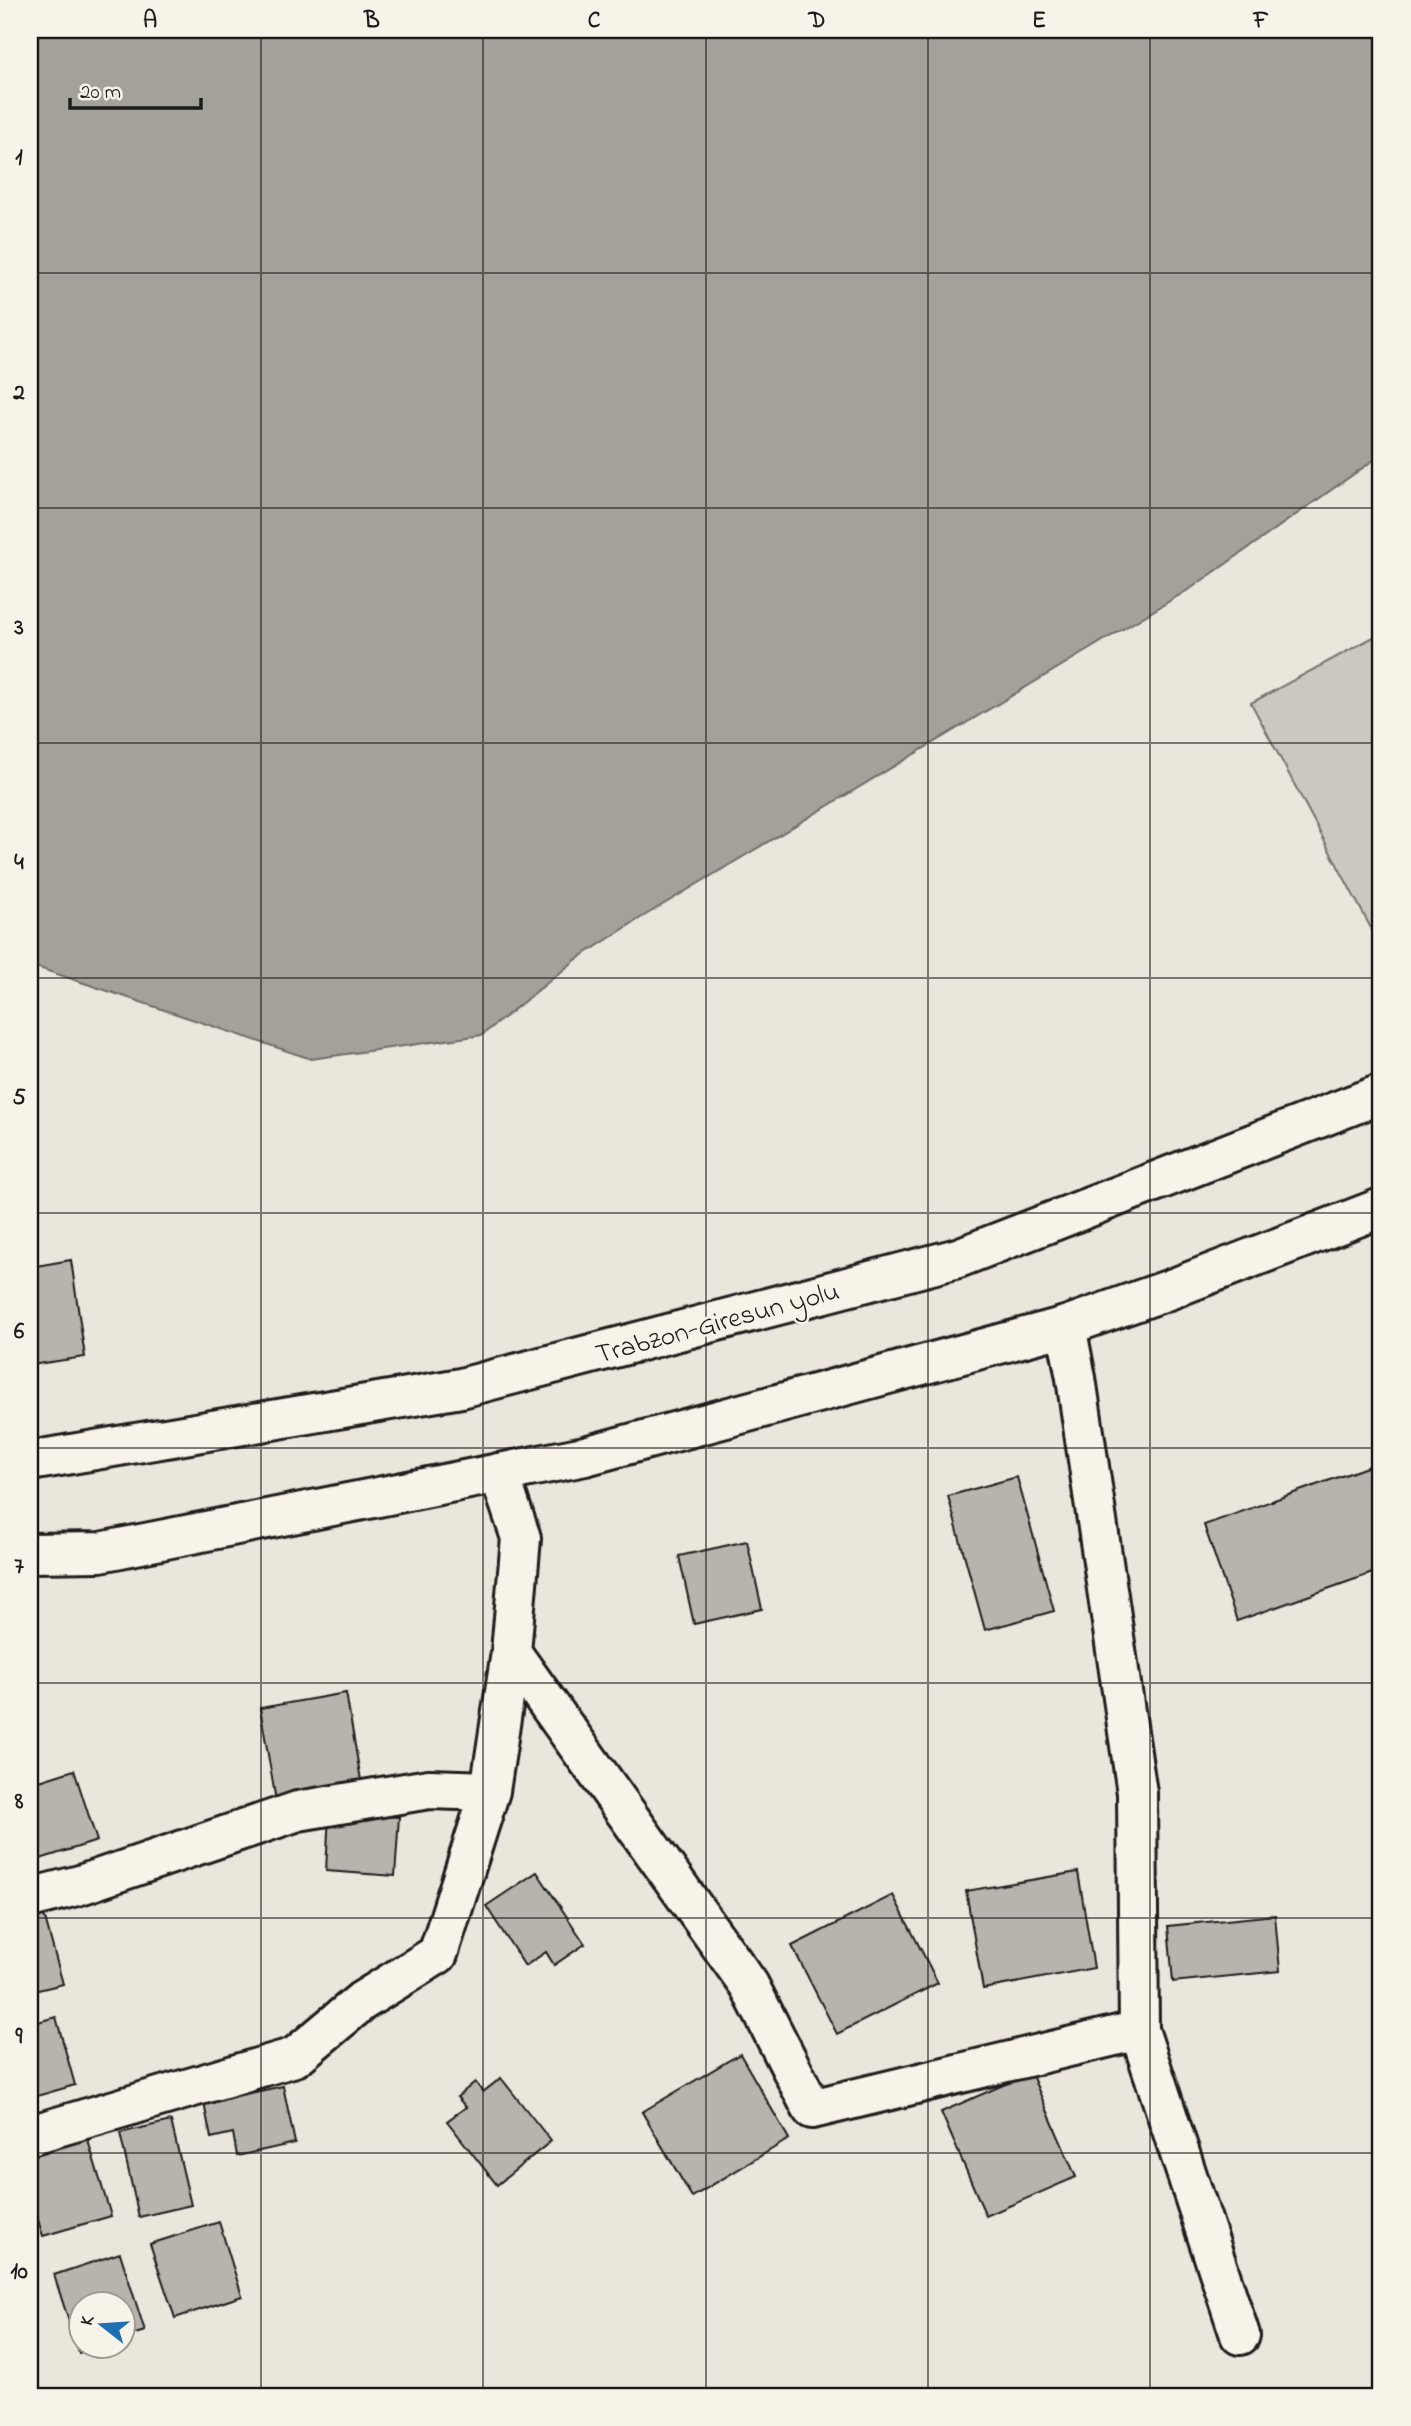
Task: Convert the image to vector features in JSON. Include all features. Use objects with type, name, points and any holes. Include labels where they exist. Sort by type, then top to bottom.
[{"type":"main road","name":"Trabzon-Giresun yolu","points":[[30,1461],[461,1388],[958,1258],[1381,1094]]},
{"type":"main road","points":[[30,1553],[100,1552],[598,1452],[1066,1326],[1171,1289],[1381,1208]]},
{"type":"main road","points":[[1066,1326],[1138,1793],[1139,2030],[1240,2335]]},
{"type":"main road","points":[[30,2135],[295,2057],[362,2001],[438,1954],[490,1791],[511,1652],[521,1538],[499,1473]]},
{"type":"main road","points":[[511,1652],[749,1985],[812,2109],[1139,2030]]},
{"type":"main road","points":[[30,1898],[80,1885],[299,1811],[429,1789],[490,1791]]},
{"type":"shaded area","points":[[30,30],[1381,30],[1381,455],[1193,587],[639,919],[577,959],[482,1035],[311,1059],[30,965]]},
{"type":"shaded area","points":[[1381,633],[1381,947],[1251,703]]},
{"type":"building","points":[[71,1260],[85,1357],[30,1365],[30,1267]]},
{"type":"building","points":[[1381,1462],[1381,1570],[1237,1621],[1204,1525]]},
{"type":"building","points":[[1017,1477],[1054,1611],[985,1630],[948,1496]]},
{"type":"building","points":[[747,1541],[762,1609],[694,1624],[679,1556]]},
{"type":"building","points":[[346,1693],[362,1786],[276,1801],[260,1708]]},
{"type":"building","points":[[74,1770],[97,1841],[37,1860],[30,1838],[30,1784]]},
{"type":"building","points":[[329,1813],[399,1817],[395,1876],[326,1871]]},
{"type":"building","points":[[537,1872],[585,1944],[554,1965],[546,1952],[525,1966],[486,1906]]},
{"type":"building","points":[[1078,1872],[1094,1968],[983,1989],[966,1891]]},
{"type":"building","points":[[893,1895],[938,1983],[837,2034],[792,1946]]},
{"type":"building","points":[[44,1915],[63,1984],[30,1992],[30,1919]]},
{"type":"building","points":[[1275,1915],[1280,1971],[1173,1982],[1168,1926]]},
{"type":"building","points":[[56,2017],[75,2085],[30,2098],[30,2024]]},
{"type":"building","points":[[740,2054],[789,2139],[692,2197],[642,2112]]},
{"type":"building","points":[[1031,2073],[1076,2177],[986,2216],[941,2112]]},
{"type":"building","points":[[501,2078],[551,2141],[497,2185],[447,2121],[466,2107],[457,2097],[475,2082],[483,2092]]},
{"type":"building","points":[[283,2086],[295,2143],[237,2156],[233,2133],[211,2138],[204,2103]]},
{"type":"building","points":[[171,2121],[191,2205],[139,2217],[120,2133]]},
{"type":"building","points":[[86,2134],[111,2216],[43,2236],[30,2194],[30,2152]]},
{"type":"building","points":[[219,2222],[242,2296],[175,2318],[150,2244]]},
{"type":"building","points":[[120,2253],[132,2290],[66,2290],[66,2312],[54,2275]]},
{"type":"building","points":[[136,2303],[145,2331],[136,2334]]}]
